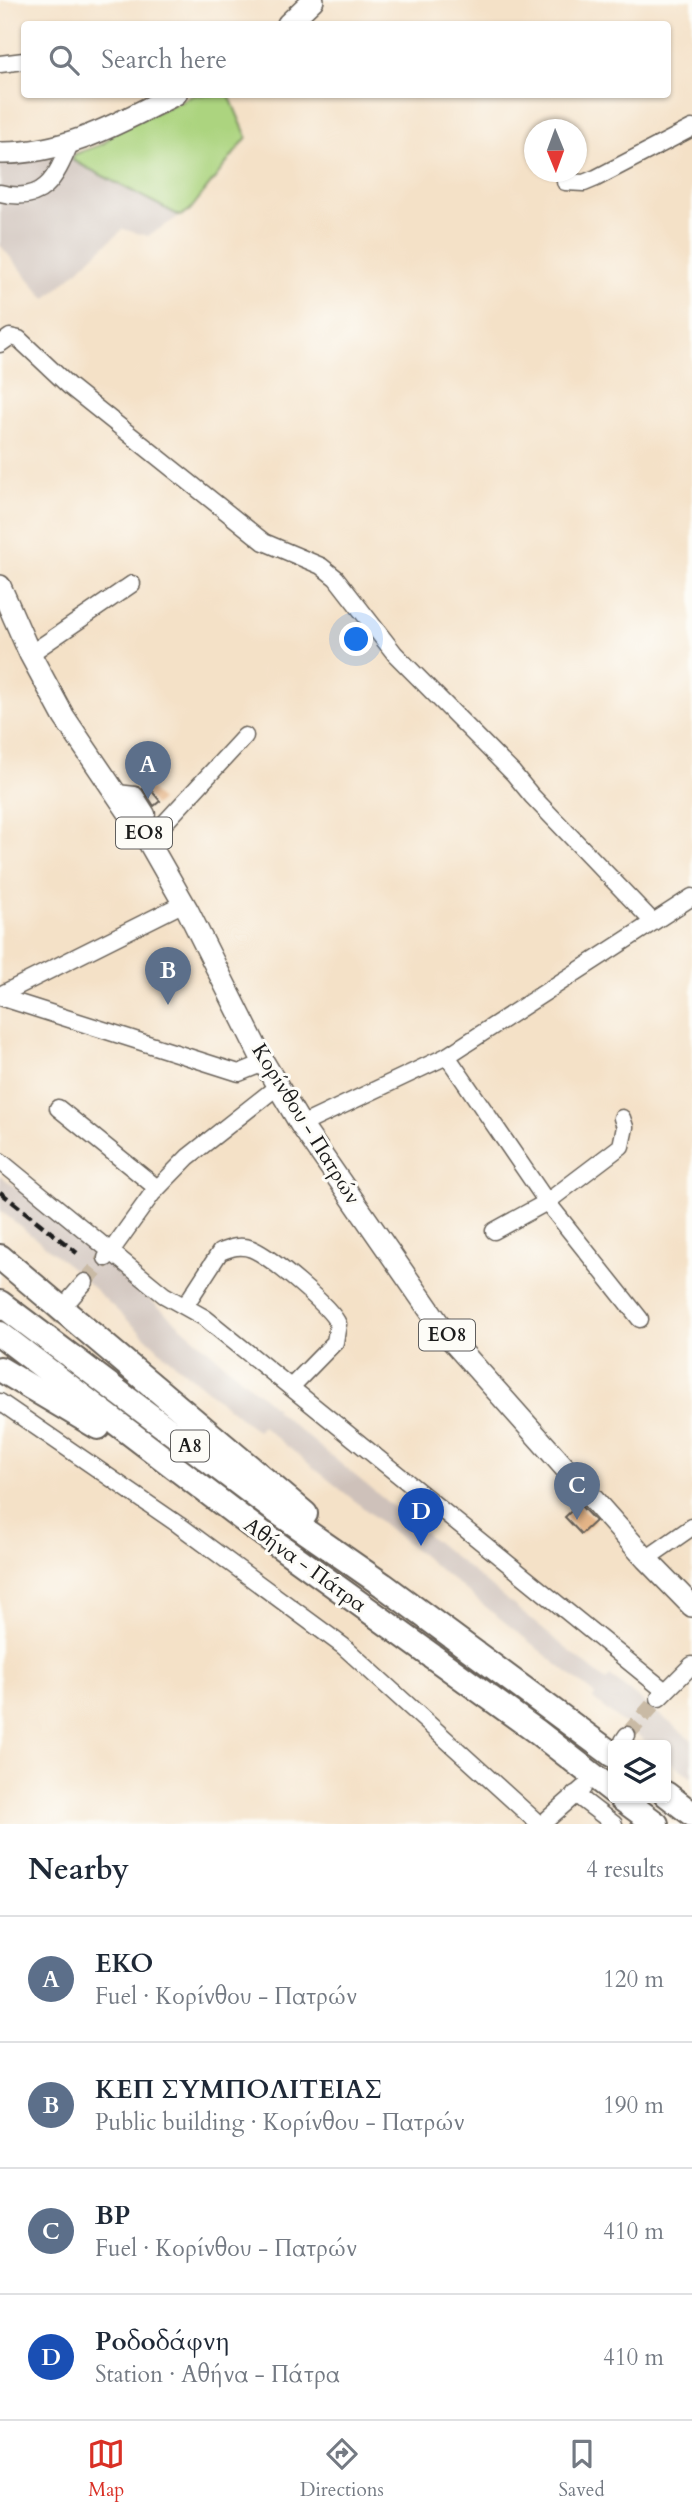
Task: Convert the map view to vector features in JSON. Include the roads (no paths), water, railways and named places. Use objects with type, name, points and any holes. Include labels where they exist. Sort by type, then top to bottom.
[{"type":"highway","points":[[0,1257],[300,1510],[383,1585]]},
{"type":"highway","name":"Αθήνα - Πάτρα","points":[[0,1303],[272,1508],[615,1740]]},
{"type":"highway","name":"Αθήνα - Πάτρα","points":[[0,1334],[252,1526],[536,1731],[608,1787]]},
{"type":"highway","points":[[0,1369],[82,1417],[252,1526]]},
{"type":"highway","points":[[671,1798],[692,1814]]},
{"type":"highway","points":[[628,1803],[656,1824]]},
{"type":"main road","points":[[291,21],[313,0]]},
{"type":"main road","points":[[0,153],[70,144],[108,129],[168,98]]},
{"type":"main road","name":"Κορίνθου - Πατρών","points":[[0,586],[30,654],[64,717],[146,836],[184,903],[264,1063],[301,1125],[428,1311],[646,1559],[692,1606]]},
{"type":"street","points":[[0,64],[21,61]]},
{"type":"street","points":[[587,182],[692,128]]},
{"type":"street","points":[[0,193],[26,196],[42,190],[52,181],[70,144]]},
{"type":"street","points":[[565,182],[586,182]]},
{"type":"street","points":[[0,344],[10,337],[19,339],[69,386],[264,542],[321,566],[336,578],[395,654],[513,773],[653,922]]},
{"type":"street","points":[[30,654],[132,584]]},
{"type":"street","points":[[146,836],[245,736]]},
{"type":"street","points":[[301,1125],[447,1056],[692,897]]},
{"type":"street","points":[[0,996],[184,903]]},
{"type":"street","points":[[0,996],[239,1073],[264,1063]]},
{"type":"street","points":[[447,1056],[547,1202],[640,1320]]},
{"type":"street","points":[[107,1255],[157,1188],[188,1157],[278,1086]]},
{"type":"street","points":[[58,1108],[157,1188]]},
{"type":"street","points":[[494,1231],[547,1202],[621,1146],[624,1137],[622,1118]]},
{"type":"street","points":[[0,1161],[107,1255],[163,1295],[205,1318],[291,1387],[662,1695],[692,1665]]},
{"type":"street","points":[[185,1306],[220,1252],[244,1247],[269,1261],[328,1307],[338,1325],[330,1348],[291,1387]]},
{"type":"street","points":[[71,1298],[85,1282]]},
{"type":"street","points":[[0,1402],[179,1525],[343,1646],[541,1824],[579,1791],[614,1824]]},
{"type":"street","points":[[646,1559],[692,1527]]},
{"type":"tunnel","points":[[85,1282],[104,1260]]},
{"type":"tunnel","points":[[0,1370],[67,1302]]},
{"type":"tunnel","points":[[627,1735],[659,1698]]},
{"type":"railway","points":[[0,1192],[77,1253]]},
{"type":"place","name":"EKO","points":[[148,799]]},
{"type":"place","name":"ΚΕΠ ΣΥΜΠΟΛΙΤΕΙΑΣ","points":[[168,1005]]},
{"type":"place","name":"BP","points":[[577,1520]]},
{"type":"place","name":"Ροδοδάφνη","points":[[421,1546]]}]
